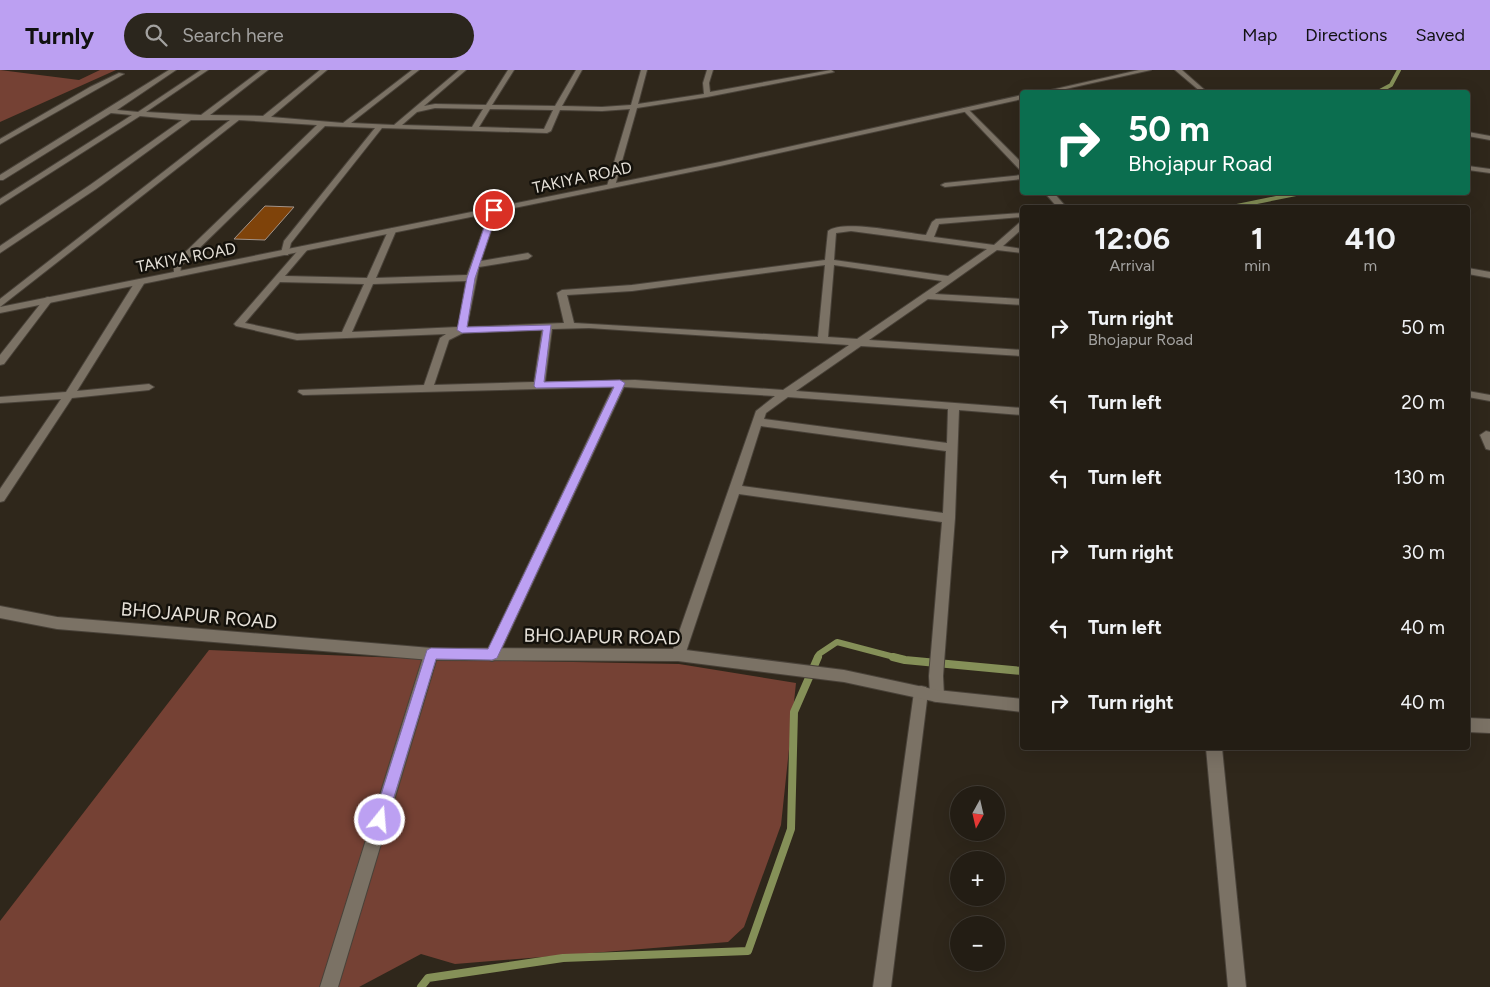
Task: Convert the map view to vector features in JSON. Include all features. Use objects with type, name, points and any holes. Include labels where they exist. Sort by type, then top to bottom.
[{"type":"street","points":[[0,178],[110,112],[173,70]]},
{"type":"street","points":[[0,203],[93,142],[119,128],[205,70]]},
{"type":"street","points":[[202,117],[265,70]]},
{"type":"street","points":[[265,118],[324,70]]},
{"type":"street","points":[[345,125],[416,70]]},
{"type":"street","points":[[394,127],[463,70]]},
{"type":"street","points":[[474,129],[512,70]]},
{"type":"street","points":[[110,112],[189,118],[265,118],[345,125],[548,130],[566,90],[579,70]]},
{"type":"street","points":[[611,186],[644,70]]},
{"type":"street","points":[[707,95],[706,83],[710,70]]},
{"type":"street","points":[[1053,90],[1148,70]]},
{"type":"street","points":[[1178,70],[1202,90]]},
{"type":"street","points":[[412,111],[435,106],[558,108],[652,105],[707,95],[774,79],[831,72]]},
{"type":"street","points":[[0,142],[92,88],[121,74]]},
{"type":"street","name":"TAKIYA ROAD","points":[[0,310],[611,186],[1020,97]]},
{"type":"street","points":[[965,110],[1020,164]]},
{"type":"street","points":[[0,250],[93,187],[189,118]]},
{"type":"street","points":[[0,304],[238,118]]},
{"type":"street","points":[[177,274],[177,265],[323,124]]},
{"type":"street","points":[[285,253],[287,243],[380,126]]},
{"type":"street","points":[[1470,134],[1490,138]]},
{"type":"street","points":[[1470,168],[1490,171]]},
{"type":"street","points":[[945,185],[1020,177]]},
{"type":"street","points":[[1051,195],[1060,205]]},
{"type":"street","points":[[462,330],[471,278],[494,210]]},
{"type":"street","points":[[929,238],[936,222],[1020,215]]},
{"type":"street","points":[[678,655],[761,411],[996,246],[1020,227]]},
{"type":"street","points":[[824,340],[832,231],[851,228],[1020,251]]},
{"type":"street","points":[[346,335],[392,231]]},
{"type":"street","points":[[304,249],[239,324],[297,338],[589,325],[1020,353]]},
{"type":"street","points":[[476,265],[528,256]]},
{"type":"street","points":[[570,326],[562,293],[632,288],[831,262],[949,279]]},
{"type":"street","points":[[1470,271],[1490,274]]},
{"type":"street","points":[[278,279],[370,281],[471,278]]},
{"type":"street","points":[[0,498],[69,396],[140,282]]},
{"type":"street","points":[[924,296],[1020,302]]},
{"type":"street","points":[[0,362],[48,300]]},
{"type":"street","points":[[539,386],[547,327]]},
{"type":"street","points":[[428,388],[445,338],[462,330]]},
{"type":"street","points":[[492,655],[620,383]]},
{"type":"street","points":[[303,392],[620,383],[1020,411]]},
{"type":"street","points":[[0,400],[69,396],[148,387]]},
{"type":"street","points":[[1470,394],[1490,398]]},
{"type":"street","points":[[937,696],[936,676],[949,518],[954,406]]},
{"type":"street","points":[[758,422],[952,448]]},
{"type":"street","points":[[1486,435],[1490,446]]},
{"type":"street","points":[[734,489],[949,518]]},
{"type":"street","name":"BHOJAPUR ROAD","points":[[0,612],[58,624],[431,654],[678,655],[844,676],[937,696],[1020,706]]},
{"type":"street","points":[[329,987],[431,654]]},
{"type":"street","points":[[882,987],[921,692]]},
{"type":"street","points":[[1470,725],[1490,726]]},
{"type":"street","points":[[1214,750],[1237,987]]},
{"type":"shaded area","points":[[0,70],[79,80],[100,70],[116,70],[0,122]]},
{"type":"shaded area","points":[[209,650],[425,659],[679,664],[796,683],[781,825],[744,927],[728,942],[455,964],[421,954],[359,987],[0,987],[0,921]]},
{"type":"building","points":[[265,206],[294,207],[265,240],[234,239]]},
{"type":"waterway","points":[[1382,90],[1391,85],[1399,70]]},
{"type":"waterway","points":[[1242,205],[1291,195]]},
{"type":"waterway","points":[[817,658],[819,654],[837,642],[898,658]]},
{"type":"waterway","points":[[421,987],[428,978],[563,958],[748,951],[791,829],[794,712],[818,657]]},
{"type":"waterway","points":[[893,657],[905,660],[1020,671]]},
{"type":"route","points":[[380,820],[431,654],[492,655],[620,383],[539,386],[547,327],[462,330],[471,278],[494,210]]}]
